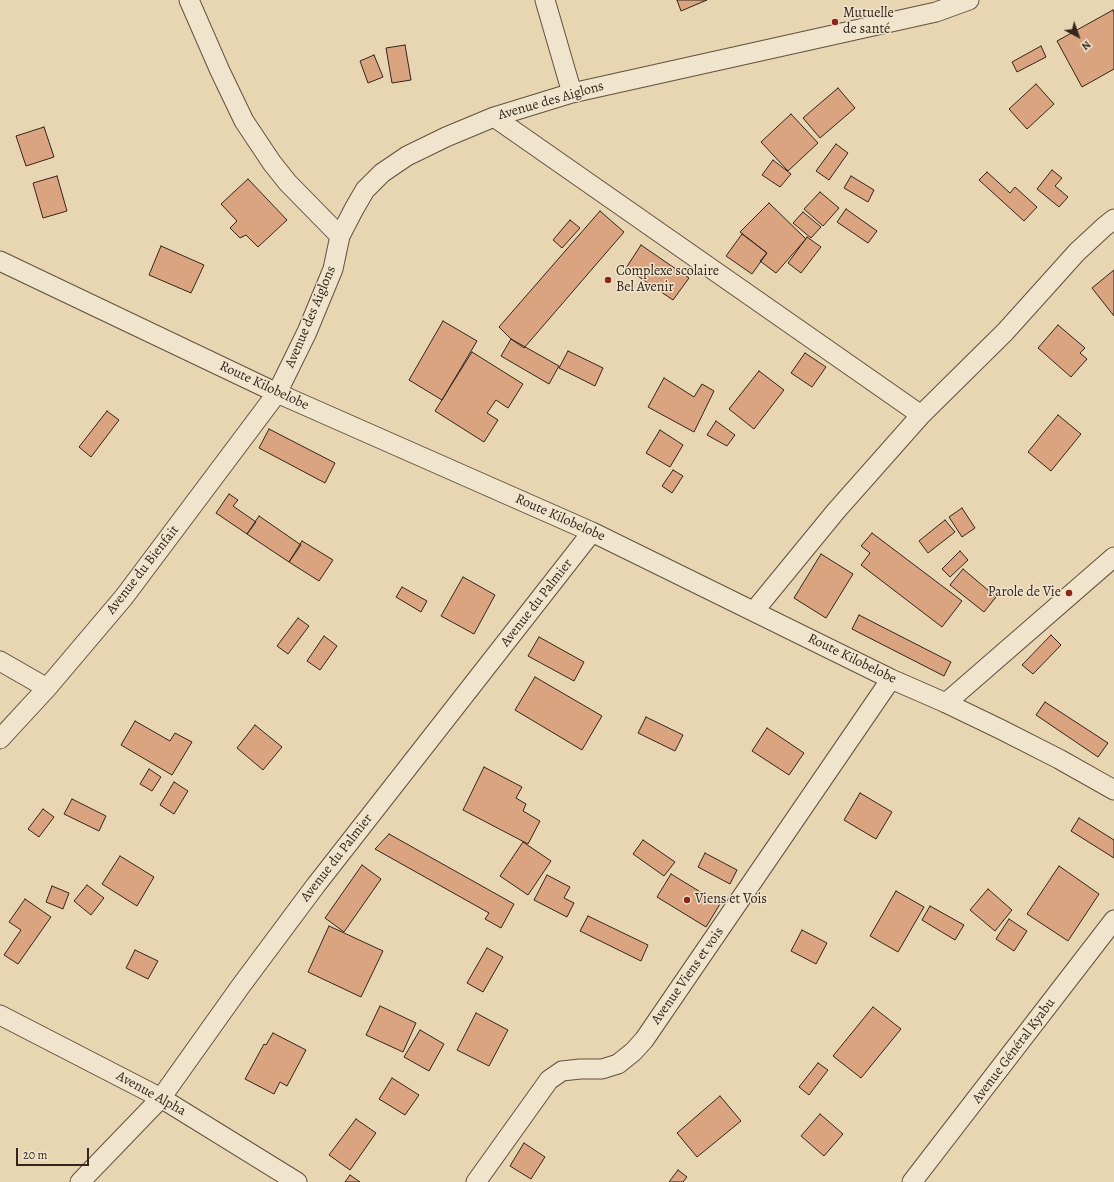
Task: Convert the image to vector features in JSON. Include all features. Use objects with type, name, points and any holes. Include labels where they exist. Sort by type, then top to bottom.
[{"type":"street","points":[[189,0],[244,121],[272,163],[288,183],[340,236]]},
{"type":"street","points":[[544,0],[572,93]]},
{"type":"street","name":"Avenue des Aiglons","points":[[277,393],[307,332],[333,269],[340,236],[354,209],[365,190],[382,173],[407,156],[494,117],[572,93],[934,6],[969,0]]},
{"type":"street","points":[[494,117],[921,415]]},
{"type":"street","points":[[754,611],[836,512],[921,415],[1005,332],[1077,252],[1104,227],[1114,220]]},
{"type":"street","name":"Route Kilobelobe","points":[[0,261],[277,393],[592,532],[892,679],[946,703],[1053,756],[1114,790]]},
{"type":"street","name":"Avenue du Bienfait","points":[[0,739],[47,688],[124,597],[277,393]]},
{"type":"street","name":"Avenue du Palmier","points":[[80,1182],[161,1098],[240,987],[316,885],[592,532]]},
{"type":"street","points":[[946,703],[1114,557]]},
{"type":"street","points":[[0,661],[47,688]]},
{"type":"street","name":"Avenue Viens et vois","points":[[476,1182],[549,1080],[562,1071],[602,1069],[618,1064],[633,1052],[644,1040],[892,679]]},
{"type":"street","name":"Avenue Général Kyabu","points":[[912,1182],[1114,920]]},
{"type":"street","name":"Avenue Alpha","points":[[0,1015],[161,1098],[297,1182]]},
{"type":"building","points":[[677,0],[707,0],[681,11]]},
{"type":"building","points":[[1113,10],[1114,69],[1082,87],[1057,41]]},
{"type":"building","points":[[405,45],[411,80],[392,83],[386,48]]},
{"type":"building","points":[[1041,46],[1046,57],[1017,72],[1012,62]]},
{"type":"building","points":[[374,55],[383,77],[368,83],[360,61]]},
{"type":"building","points":[[1036,84],[1054,104],[1027,129],[1009,109]]},
{"type":"building","points":[[838,88],[855,108],[820,138],[803,118]]},
{"type":"building","points":[[791,114],[818,143],[788,171],[761,142]]},
{"type":"building","points":[[44,127],[54,157],[26,166],[16,136]]},
{"type":"building","points":[[836,144],[848,153],[829,180],[816,171]]},
{"type":"building","points":[[773,160],[791,174],[780,187],[762,175]]},
{"type":"building","points":[[1052,170],[1062,178],[1055,186],[1068,197],[1059,207],[1037,189]]},
{"type":"building","points":[[987,172],[1010,193],[1015,187],[1037,207],[1024,221],[979,180]]},
{"type":"building","points":[[57,176],[67,211],[43,218],[33,183]]},
{"type":"building","points":[[851,176],[874,190],[868,202],[844,188]]},
{"type":"building","points":[[248,179],[287,220],[258,247],[246,235],[240,238],[230,228],[237,221],[221,204]]},
{"type":"building","points":[[820,192],[839,208],[823,226],[804,209]]},
{"type":"building","points":[[769,203],[806,239],[776,273],[760,261],[767,253],[740,232]]},
{"type":"building","points":[[846,209],[877,231],[868,243],[837,222]]},
{"type":"building","points":[[600,211],[624,232],[524,348],[511,339],[499,327]]},
{"type":"building","points":[[803,212],[821,227],[811,238],[793,223]]},
{"type":"building","points":[[570,220],[580,228],[562,248],[553,240]]},
{"type":"building","points":[[742,234],[767,253],[752,274],[726,256]]},
{"type":"building","points":[[807,237],[821,247],[801,273],[788,263]]},
{"type":"building","points":[[641,245],[689,278],[673,300],[626,268]]},
{"type":"building","points":[[161,246],[204,265],[191,293],[149,275]]},
{"type":"building","points":[[1114,270],[1114,316],[1092,288]]},
{"type":"building","points":[[443,321],[477,341],[442,400],[409,380]]},
{"type":"building","points":[[1058,325],[1085,348],[1080,353],[1087,359],[1071,377],[1038,348]]},
{"type":"building","points":[[511,339],[559,366],[549,384],[501,356]]},
{"type":"building","points":[[568,351],[603,368],[595,386],[559,368]]},
{"type":"building","points":[[472,352],[523,384],[508,408],[496,400],[487,413],[498,420],[484,442],[435,411]]},
{"type":"building","points":[[805,353],[826,367],[812,387],[791,373]]},
{"type":"building","points":[[759,371],[784,390],[754,429],[729,409]]},
{"type":"building","points":[[664,378],[694,397],[702,384],[714,391],[694,432],[648,407]]},
{"type":"building","points":[[107,411],[119,420],[91,457],[79,447]]},
{"type":"building","points":[[1058,415],[1081,434],[1051,471],[1028,452]]},
{"type":"building","points":[[716,421],[735,435],[727,446],[707,435]]},
{"type":"building","points":[[269,429],[335,463],[325,483],[259,448]]},
{"type":"building","points":[[660,430],[683,445],[670,467],[646,453]]},
{"type":"building","points":[[673,470],[683,476],[672,493],[662,486]]},
{"type":"building","points":[[229,494],[238,500],[233,506],[256,522],[247,534],[216,513]]},
{"type":"building","points":[[962,508],[975,528],[962,537],[949,517]]},
{"type":"building","points":[[259,516],[301,545],[289,562],[247,534]]},
{"type":"building","points":[[945,520],[955,532],[928,553],[919,541]]},
{"type":"building","points":[[872,533],[962,601],[942,627],[861,565],[870,553],[861,546]]},
{"type":"building","points":[[302,541],[333,560],[319,581],[289,562]]},
{"type":"building","points":[[960,551],[968,560],[950,577],[942,569]]},
{"type":"building","points":[[821,554],[853,574],[826,618],[794,598]]},
{"type":"building","points":[[963,569],[996,597],[984,612],[950,585]]},
{"type":"building","points":[[463,577],[495,595],[474,634],[441,616]]},
{"type":"building","points":[[402,587],[427,601],[421,612],[396,597]]},
{"type":"building","points":[[859,615],[951,662],[944,676],[852,629]]},
{"type":"building","points":[[298,618],[309,626],[288,654],[277,646]]},
{"type":"building","points":[[1051,635],[1061,645],[1033,674],[1022,665]]},
{"type":"building","points":[[324,636],[337,646],[320,670],[307,661]]},
{"type":"building","points":[[539,637],[584,662],[574,681],[528,656]]},
{"type":"building","points":[[535,677],[602,716],[582,750],[515,710]]},
{"type":"building","points":[[1045,702],[1108,743],[1098,757],[1036,715]]},
{"type":"building","points":[[646,717],[683,735],[675,751],[638,733]]},
{"type":"building","points":[[135,721],[170,741],[175,733],[192,742],[172,775],[121,745]]},
{"type":"building","points":[[255,725],[282,747],[263,770],[237,748]]},
{"type":"building","points":[[767,728],[804,753],[789,775],[752,751]]},
{"type":"building","points":[[484,767],[522,787],[516,798],[526,804],[523,811],[540,821],[528,844],[463,810]]},
{"type":"building","points":[[149,769],[161,777],[152,791],[140,784]]},
{"type":"building","points":[[174,782],[188,791],[174,814],[160,805]]},
{"type":"building","points":[[860,793],[892,812],[876,839],[844,820]]},
{"type":"building","points":[[72,799],[106,816],[99,831],[64,814]]},
{"type":"building","points":[[43,809],[54,817],[39,837],[28,829]]},
{"type":"building","points":[[1079,818],[1114,840],[1114,858],[1071,831]]},
{"type":"building","points":[[389,834],[514,904],[501,928],[485,919],[489,913],[375,849]]},
{"type":"building","points":[[643,840],[675,862],[664,876],[633,854]]},
{"type":"building","points":[[523,842],[551,861],[528,895],[500,876]]},
{"type":"building","points":[[705,853],[737,870],[730,884],[698,867]]},
{"type":"building","points":[[120,856],[154,877],[137,906],[102,884]]},
{"type":"building","points":[[362,865],[381,879],[344,932],[325,918]]},
{"type":"building","points":[[1059,866],[1099,894],[1068,941],[1027,914]]},
{"type":"building","points":[[671,874],[720,904],[706,927],[657,897]]},
{"type":"building","points":[[547,875],[570,887],[564,898],[574,903],[567,917],[534,900]]},
{"type":"building","points":[[87,885],[104,898],[91,915],[74,901]]},
{"type":"building","points":[[52,886],[69,893],[63,909],[46,902]]},
{"type":"building","points":[[988,889],[1012,910],[995,931],[970,910]]},
{"type":"building","points":[[896,891],[924,907],[898,952],[870,936]]},
{"type":"building","points":[[25,899],[51,917],[18,964],[4,955],[21,930],[9,922]]},
{"type":"building","points":[[930,906],[964,925],[955,940],[922,920]]},
{"type":"building","points":[[588,916],[648,945],[641,961],[580,931]]},
{"type":"building","points":[[1009,919],[1027,931],[1014,951],[996,939]]},
{"type":"building","points":[[329,926],[383,951],[361,997],[308,972]]},
{"type":"building","points":[[802,930],[827,943],[816,964],[791,951]]},
{"type":"building","points":[[487,948],[503,957],[483,992],[467,983]]},
{"type":"building","points":[[135,950],[158,961],[148,979],[126,968]]},
{"type":"building","points":[[380,1006],[416,1023],[403,1052],[366,1035]]},
{"type":"building","points":[[873,1007],[901,1029],[861,1078],[833,1056]]},
{"type":"building","points":[[476,1013],[508,1030],[489,1066],[457,1050]]},
{"type":"building","points":[[420,1030],[444,1044],[429,1071],[404,1057]]},
{"type":"building","points":[[273,1033],[306,1050],[287,1086],[280,1082],[274,1094],[245,1079],[264,1044],[266,1045]]},
{"type":"building","points":[[818,1063],[828,1070],[809,1095],[799,1087]]},
{"type":"building","points":[[392,1078],[419,1095],[405,1115],[379,1099]]},
{"type":"building","points":[[720,1096],[741,1121],[697,1157],[677,1133]]},
{"type":"building","points":[[820,1114],[843,1134],[824,1156],[801,1136]]},
{"type":"building","points":[[356,1119],[376,1133],[350,1170],[329,1155]]},
{"type":"building","points":[[524,1143],[545,1157],[531,1179],[510,1166]]},
{"type":"building","points":[[678,1170],[687,1177],[683,1182],[669,1182]]},
{"type":"building","points":[[350,1175],[360,1182],[345,1182]]},
{"type":"place","name":"Mutuelle de santé","points":[[835,22]]},
{"type":"place","name":"Complexe scolaire Bel Avenir","points":[[608,280]]},
{"type":"place","name":"Parole de Vie","points":[[1069,593]]},
{"type":"place","name":"Viens et Vois","points":[[687,900]]}]
